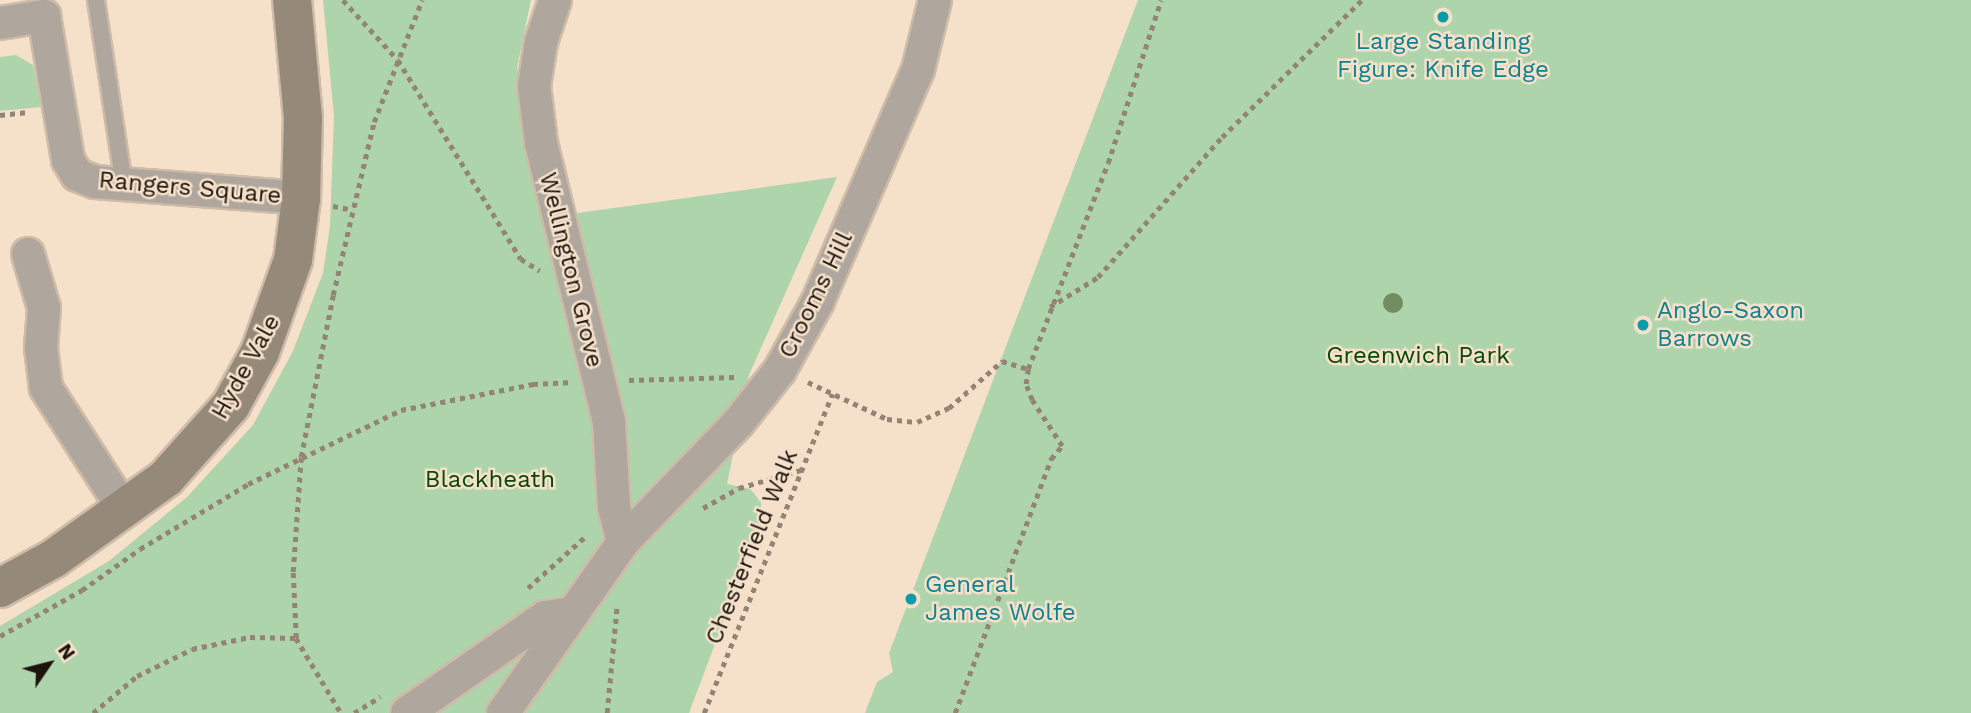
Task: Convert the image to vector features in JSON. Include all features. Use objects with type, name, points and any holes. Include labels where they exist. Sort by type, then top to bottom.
[{"type":"main road","name":"Hyde Vale","points":[[0,588],[125,511],[202,442],[231,405],[279,306],[313,202],[292,0]]},
{"type":"street","name":"Wellington Grove","points":[[555,0],[541,42],[534,86],[541,143],[571,277],[609,421],[614,507],[623,542]]},
{"type":"street","name":"Crooms Hill","points":[[503,713],[623,542],[738,423],[780,370],[817,303],[918,70],[935,0]]},
{"type":"street","name":"Rangers Square","points":[[0,23],[44,16],[68,160],[77,175],[95,182],[313,202]]},
{"type":"street","points":[[28,254],[44,308],[41,348],[46,388],[125,511]]},
{"type":"street","points":[[396,704],[545,617],[572,613]]},
{"type":"lane","points":[[96,0],[124,185]]},
{"type":"path","points":[[343,0],[398,60],[521,259],[548,276],[571,277]]},
{"type":"path","points":[[341,713],[296,638],[293,572],[301,457],[374,122],[422,0]]},
{"type":"path","points":[[955,713],[1051,459],[1062,446],[1032,400],[1026,384],[1028,369],[1108,163],[1161,0]]},
{"type":"path","points":[[1050,307],[1098,277],[1222,137],[1362,0]]},
{"type":"path","points":[[0,115],[35,111]]},
{"type":"path","points":[[313,202],[353,210]]},
{"type":"path","points":[[0,636],[82,590],[140,549],[248,484],[401,410],[533,384],[737,377],[780,370],[887,419],[916,422],[948,408],[1002,361],[1028,369]]},
{"type":"path","points":[[728,387],[737,377]]},
{"type":"path","name":"Chesterfield Walk","points":[[704,713],[832,394]]},
{"type":"path","points":[[518,597],[614,507]]},
{"type":"path","points":[[607,713],[618,599]]},
{"type":"path","points":[[93,713],[137,676],[192,649],[250,637],[296,638]]},
{"type":"path","points":[[354,713],[396,704]]},
{"type":"green space","name":"Blackheath","points":[[323,0],[531,0],[517,68],[556,216],[837,177],[749,375],[727,484],[750,489],[761,502],[761,522],[689,713],[0,713],[0,626],[109,561],[187,497],[253,425],[293,351],[323,273],[330,226],[334,116]]},
{"type":"green space","name":"Greenwich Park","points":[[1138,0],[1971,0],[1971,713],[865,713],[877,682],[893,672],[889,653]]},
{"type":"green space","points":[[16,55],[33,65],[41,107],[0,111],[0,57]]},
{"type":"place","name":"Large Standing Figure: Knife Edge","points":[[1443,17]]},
{"type":"place","name":"Anglo-Saxon Barrows","points":[[1643,325]]},
{"type":"place","name":"General James Wolfe","points":[[911,599]]}]
